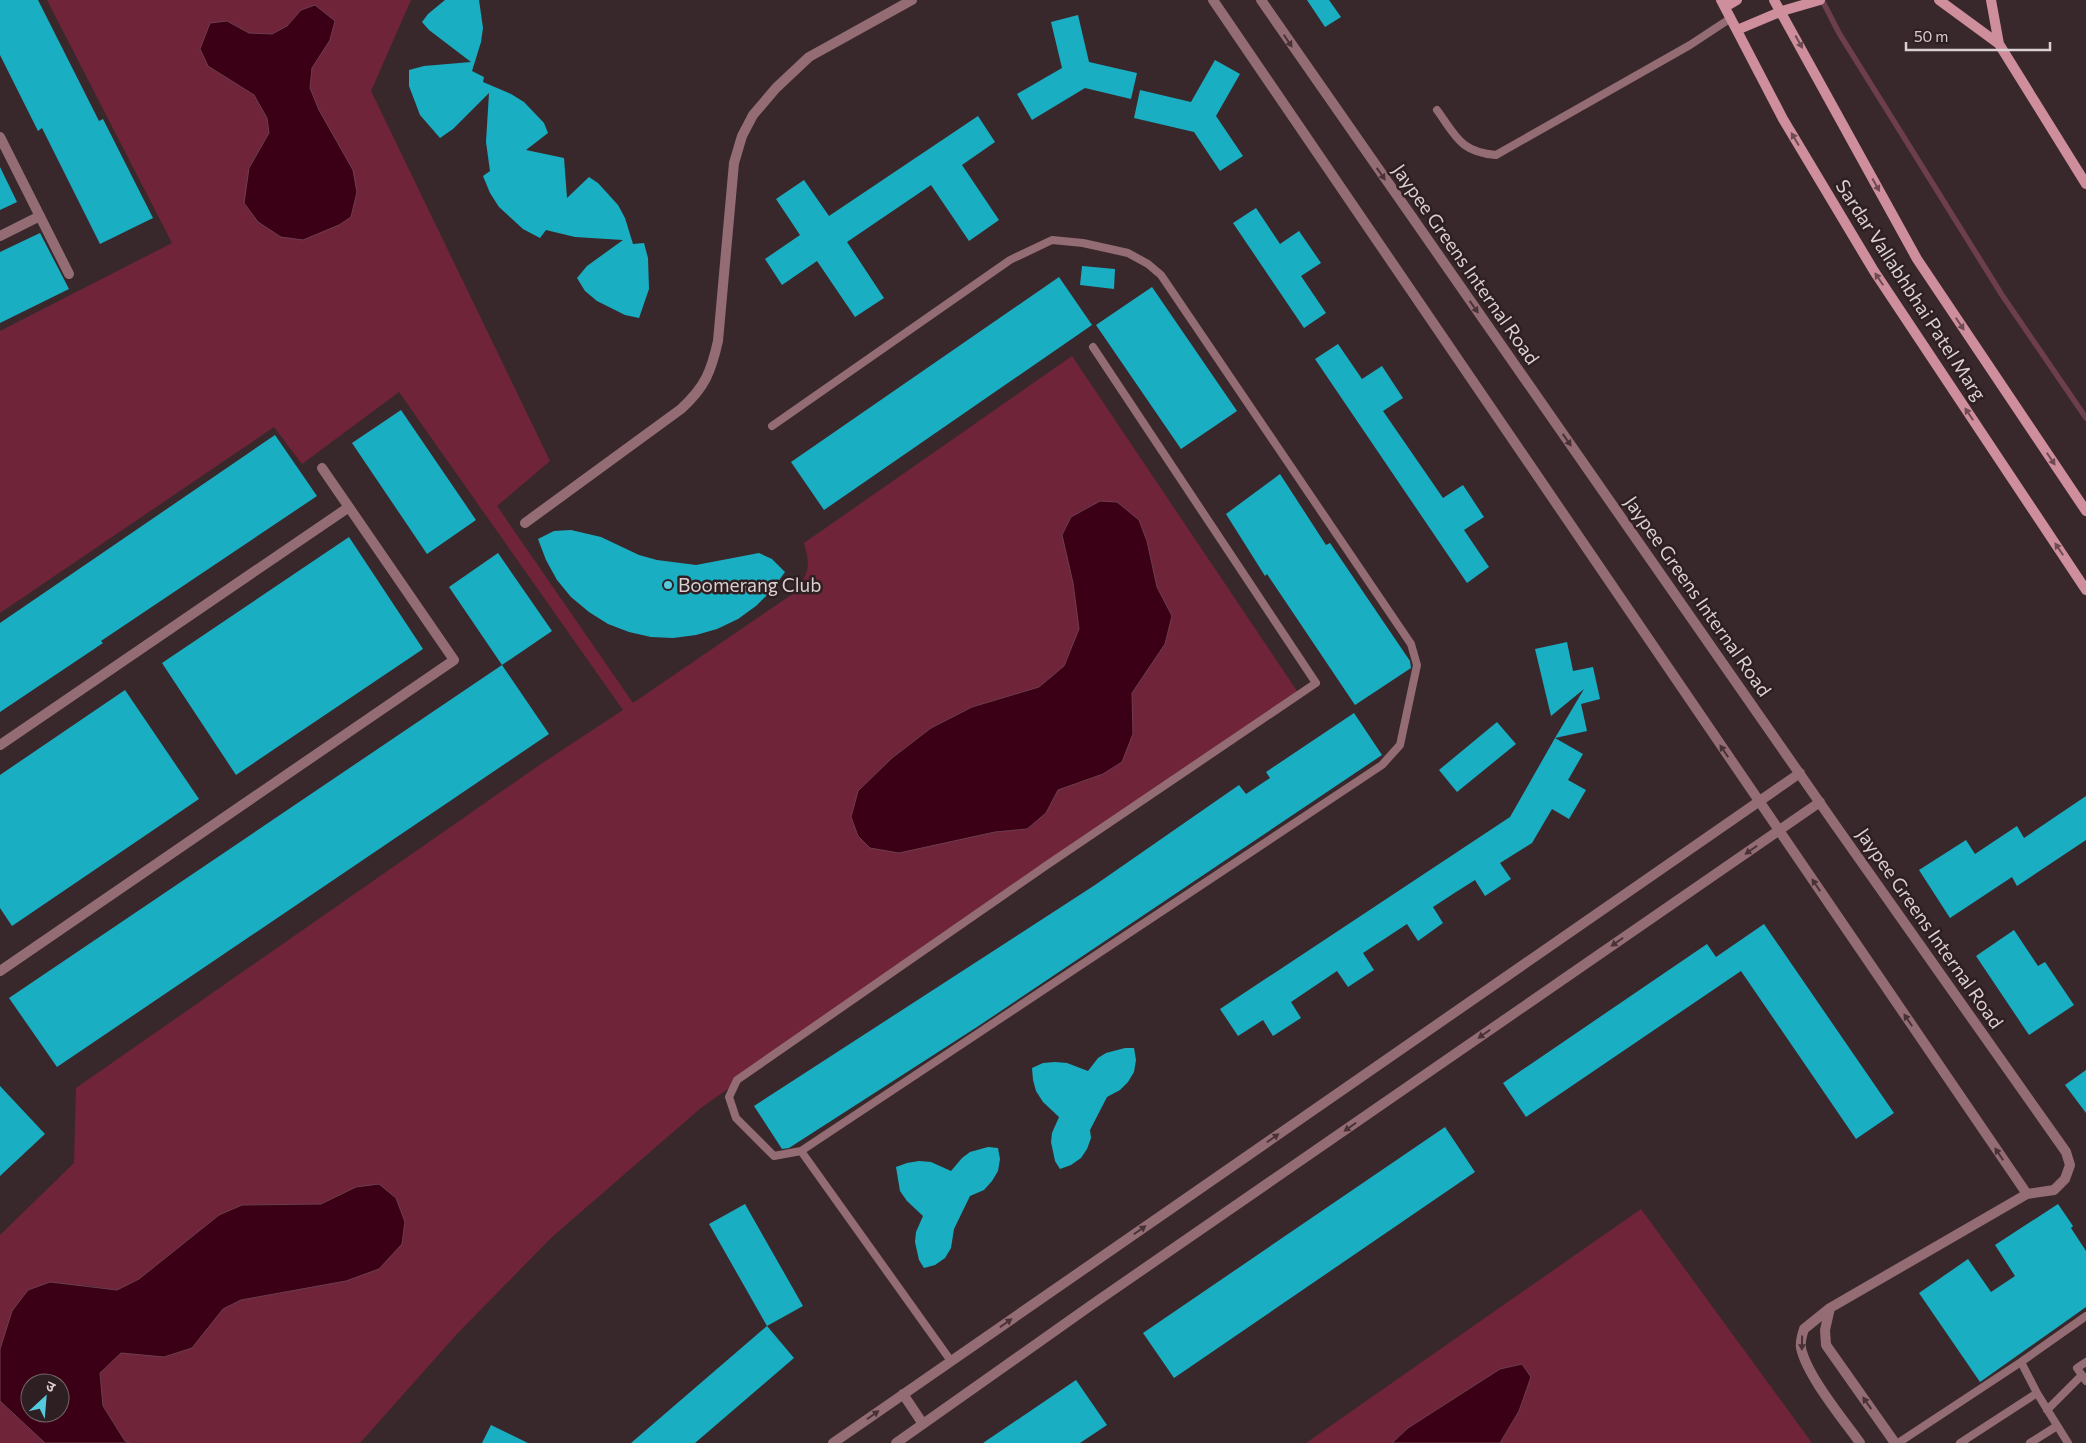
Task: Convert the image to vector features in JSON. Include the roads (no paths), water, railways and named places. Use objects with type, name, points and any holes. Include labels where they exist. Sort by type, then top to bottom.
[{"type":"street","points":[[525,523],[681,409],[698,394],[712,365],[718,340],[734,163],[742,136],[753,115],[776,88],[809,58],[912,0]]},
{"type":"street","points":[[1213,0],[2027,1194]]},
{"type":"street","name":"Jaypee Greens Internal Road","points":[[1261,0],[2066,1152],[2070,1164],[2065,1179],[2054,1190],[2027,1194],[1830,1308],[1804,1329],[1800,1346],[1804,1359],[1826,1396],[1860,1443]]},
{"type":"street","points":[[1723,4],[1737,0]]},
{"type":"street","name":"Sardar Vallabhbhai Patel Marg","points":[[1774,0],[1782,11],[1917,259],[2086,511]]},
{"type":"street","points":[[1737,30],[1782,11],[1820,0]]},
{"type":"street","points":[[1939,0],[1999,44]]},
{"type":"street","points":[[1991,0],[1999,44],[2086,184]]},
{"type":"street","name":"Sardar Vallabhbhai Patel Marg","points":[[1723,4],[1783,119],[1874,271],[2086,590]]},
{"type":"street","points":[[0,136],[69,274]]},
{"type":"street","points":[[0,236],[40,216]]},
{"type":"street","points":[[0,971],[454,660],[322,468]]},
{"type":"street","points":[[0,745],[349,506]]},
{"type":"street","points":[[833,1443],[1800,773]]},
{"type":"street","points":[[896,1443],[1098,1300],[1820,802]]},
{"type":"street","points":[[1830,1308],[1825,1330],[1826,1345],[1897,1443]]},
{"type":"street","points":[[903,1394],[923,1424]]},
{"type":"lane","points":[[1437,110],[1460,142],[1469,150],[1482,154],[1496,155],[1690,45],[1731,18]]},
{"type":"lane","points":[[772,426],[1010,260],[1052,240],[1083,243],[1128,253],[1148,264],[1161,275],[1411,644],[1417,665],[1400,745],[1382,765],[801,1151],[774,1156],[736,1118],[729,1097],[737,1080],[1047,865],[1316,683],[1093,347]]},
{"type":"lane","points":[[801,1151],[951,1361]]},
{"type":"lane","points":[[1897,1443],[2021,1362],[2086,1316]]},
{"type":"lane","points":[[2021,1362],[2037,1393],[2068,1443]]},
{"type":"lane","points":[[2048,1410],[2084,1378],[2077,1368],[2086,1362]]},
{"type":"lane","points":[[1960,1443],[2037,1393]]},
{"type":"lane","points":[[2030,1443],[2057,1426]]},
{"type":"waterway","points":[[1822,0],[1839,33],[2002,295],[2086,418]]},
{"type":"place","name":"Boomerang Club","points":[[668,585]]}]
